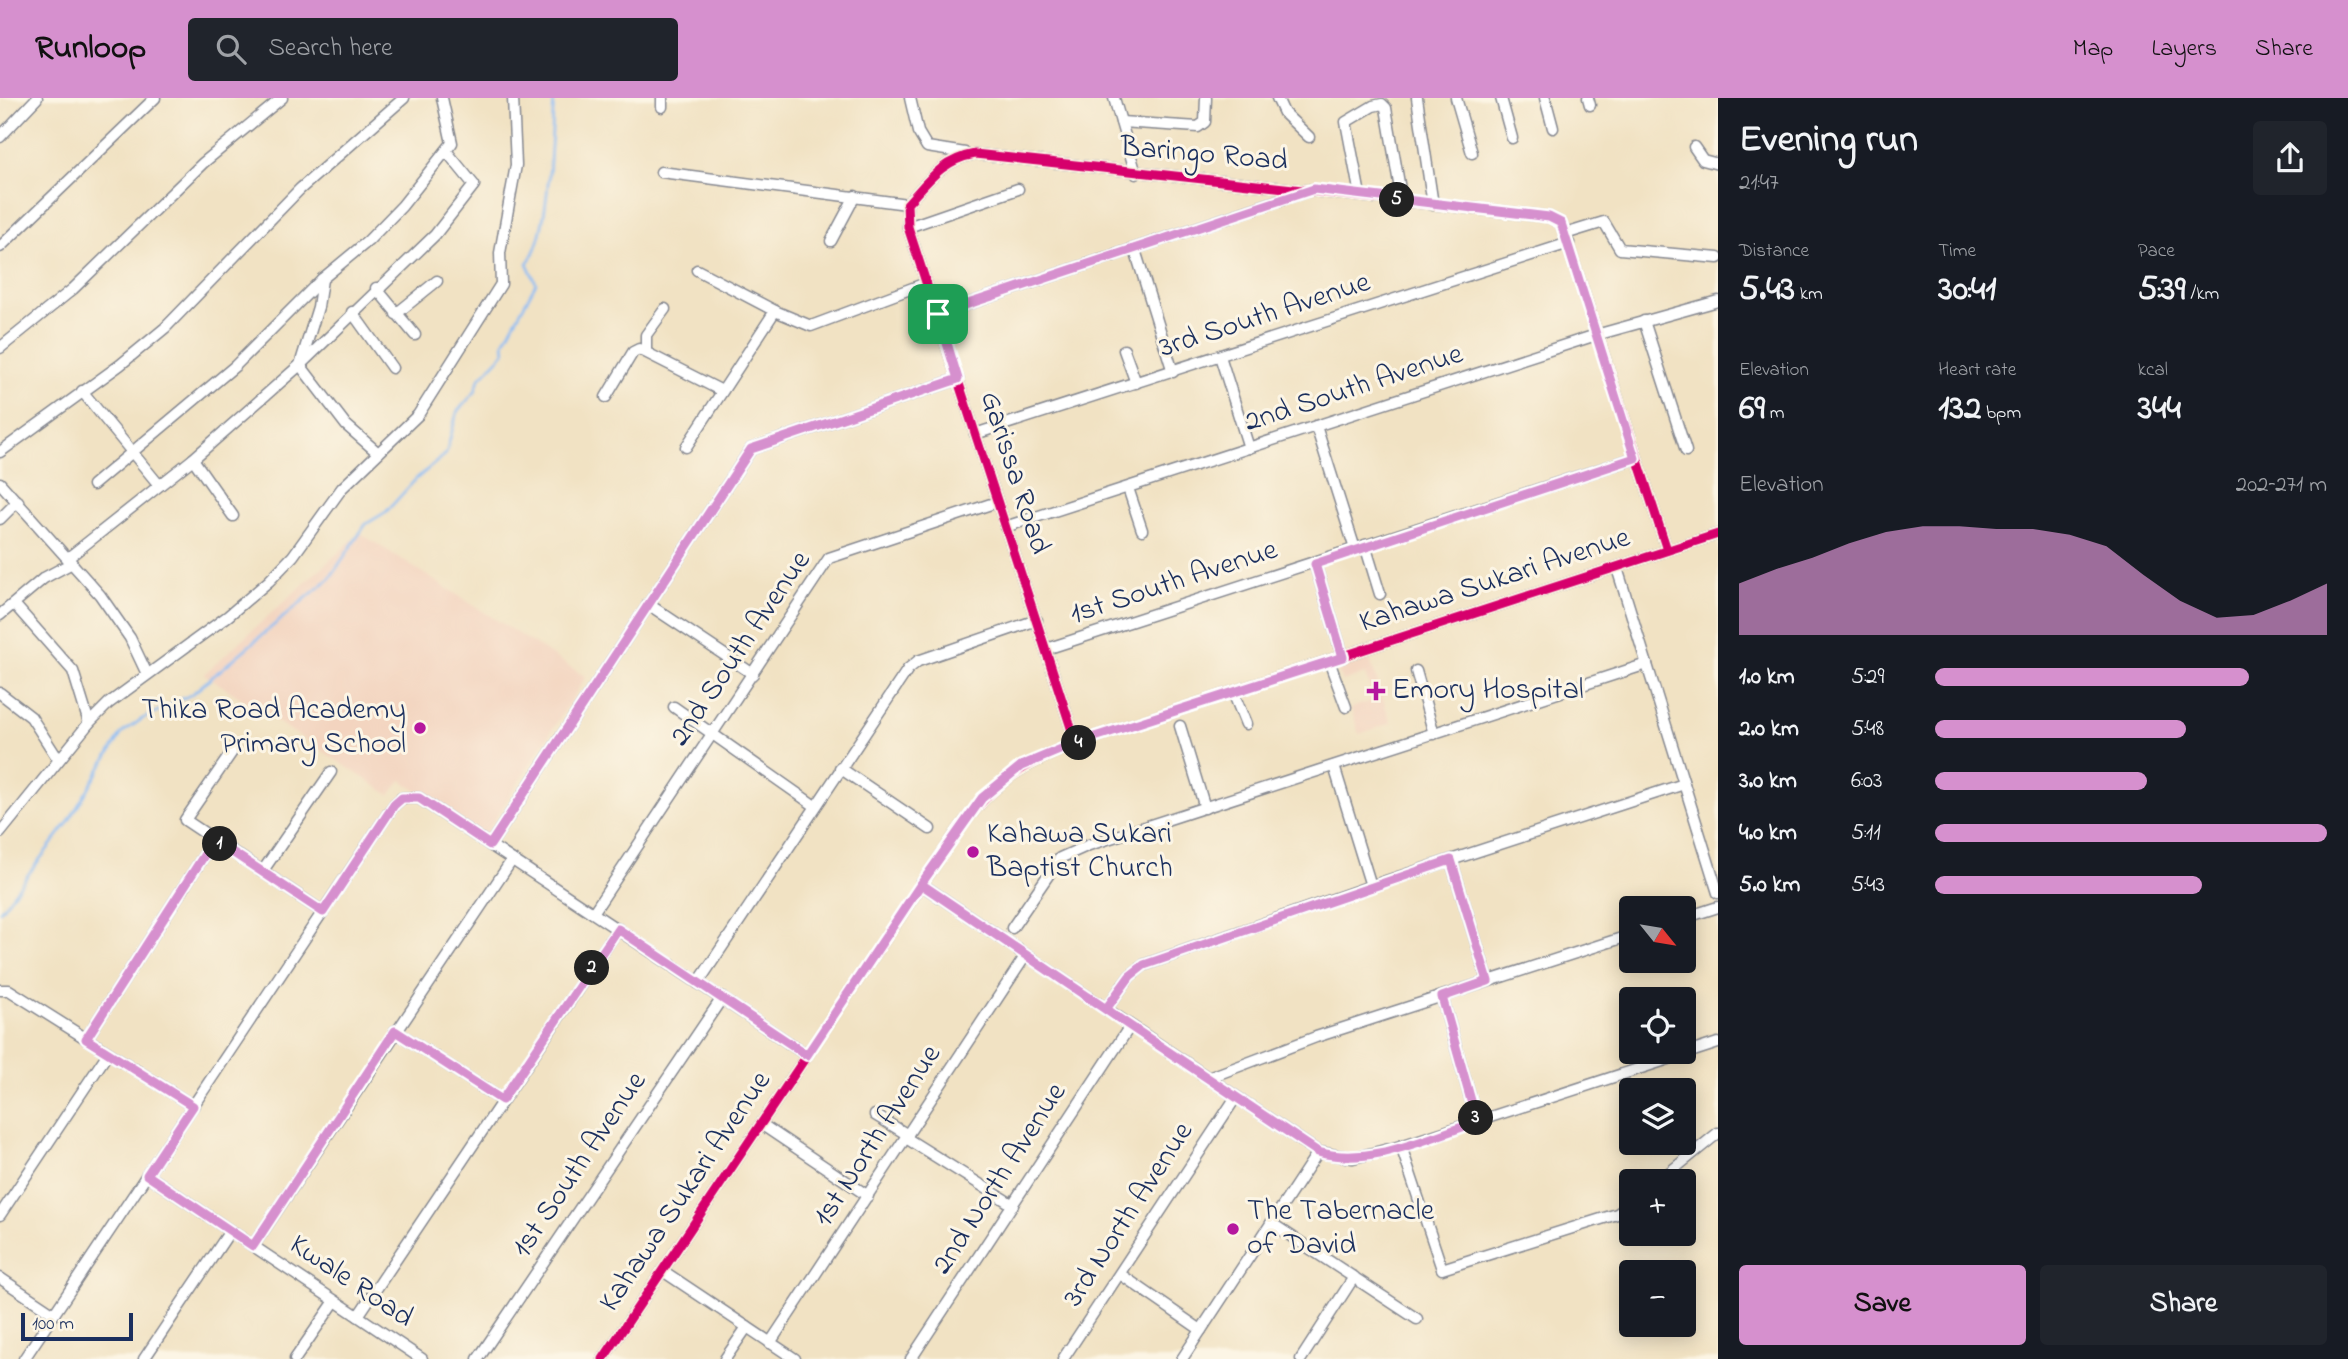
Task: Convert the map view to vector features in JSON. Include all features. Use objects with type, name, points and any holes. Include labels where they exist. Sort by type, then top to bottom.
[{"type":"street","points":[[0,137],[37,98]]},
{"type":"street","points":[[0,247],[155,98]]},
{"type":"street","points":[[0,348],[82,280],[203,163],[282,98]]},
{"type":"street","points":[[0,452],[165,328],[300,189],[404,98]]},
{"type":"street","points":[[93,485],[235,366],[402,206],[452,143],[452,133],[442,98]]},
{"type":"street","points":[[0,833],[89,723],[147,674],[228,616],[269,581],[293,556],[332,500],[377,452],[418,415],[501,284],[500,253],[516,165],[513,98]]},
{"type":"street","points":[[910,98],[918,132],[927,147],[975,154]]},
{"type":"street","points":[[1114,98],[1136,174]]},
{"type":"street","points":[[1121,122],[1198,127],[1205,122],[1206,98]]},
{"type":"street","points":[[1277,98],[1284,113],[1309,137]]},
{"type":"street","points":[[1417,98],[1433,205]]},
{"type":"street","points":[[1456,98],[1472,153]]},
{"type":"street","points":[[1501,98],[1512,138]]},
{"type":"street","points":[[1545,98],[1553,128]]},
{"type":"street","points":[[1360,195],[1346,122],[1373,106],[1382,104],[1386,108],[1402,201]]},
{"type":"street","points":[[1694,147],[1703,160],[1718,164]]},
{"type":"street","points":[[0,615],[193,459],[300,365],[376,288],[435,234],[473,189],[472,182],[447,152]]},
{"type":"street","name":"Baringo Road","points":[[907,204],[947,162],[975,154],[1136,174],[1314,189],[1549,217],[1561,223],[1567,238]]},
{"type":"street","points":[[661,172],[907,204]]},
{"type":"street","points":[[908,226],[1018,189]]},
{"type":"street","points":[[938,314],[1314,189]]},
{"type":"street","points":[[831,241],[855,196]]},
{"type":"street","name":"Garissa Road","points":[[907,204],[908,226],[1076,743]]},
{"type":"street","name":"3rd South Avenue","points":[[975,434],[1173,372],[1567,238],[1604,222],[1620,248],[1718,258]]},
{"type":"street","points":[[1567,238],[1635,458],[1667,550]]},
{"type":"street","points":[[1135,250],[1173,372]]},
{"type":"street","points":[[697,270],[775,311],[803,324],[817,326],[926,283]]},
{"type":"street","points":[[300,365],[318,307],[323,279]]},
{"type":"street","points":[[396,314],[436,281]]},
{"type":"street","points":[[376,288],[415,335]]},
{"type":"street","name":"2nd South Avenue","points":[[1005,527],[1596,335],[1718,301]]},
{"type":"street","points":[[646,350],[646,335],[665,309]]},
{"type":"street","points":[[686,447],[775,311]]},
{"type":"street","points":[[352,312],[392,368]]},
{"type":"street","points":[[1644,321],[1686,451]]},
{"type":"street","points":[[606,397],[633,352],[646,350],[722,391]]},
{"type":"street","points":[[1124,350],[1136,383]]},
{"type":"street","points":[[1220,356],[1250,448]]},
{"type":"street","points":[[300,365],[346,425],[377,452]]},
{"type":"street","points":[[490,845],[751,449],[958,379]]},
{"type":"street","points":[[82,391],[159,485]]},
{"type":"street","points":[[1316,426],[1380,594]]},
{"type":"street","name":"1st South Avenue","points":[[1046,649],[1315,564],[1635,458]]},
{"type":"street","points":[[193,459],[233,516]]},
{"type":"street","points":[[0,483],[70,560],[116,617],[147,674]]},
{"type":"street","points":[[1128,488],[1142,530]]},
{"type":"street","points":[[0,519],[18,501]]},
{"type":"street","name":"2nd South Avenue","points":[[593,913],[829,558],[997,502]]},
{"type":"street","name":"Kahawa Sukari Avenue","points":[[603,1359],[921,884],[959,829],[999,782],[1021,766],[1076,743],[1718,534]]},
{"type":"street","points":[[1315,564],[1343,657]]},
{"type":"street","points":[[1617,568],[1718,893]]},
{"type":"street","points":[[14,604],[73,671],[89,723]]},
{"type":"street","points":[[648,604],[752,674]]},
{"type":"street","name":"1st South Avenue","points":[[698,983],[912,664],[1037,620]]},
{"type":"street","points":[[1329,661],[1346,707]]},
{"type":"street","points":[[1008,934],[1060,858],[1205,807],[1647,664]]},
{"type":"street","points":[[1416,671],[1434,734]]},
{"type":"street","points":[[1234,692],[1245,724]]},
{"type":"street","points":[[0,693],[31,717],[58,759]]},
{"type":"street","points":[[674,707],[815,806]]},
{"type":"street","points":[[1180,726],[1205,807]]},
{"type":"street","points":[[234,749],[185,820],[323,912]]},
{"type":"street","points":[[1334,766],[1371,886]]},
{"type":"street","points":[[841,768],[930,829]]},
{"type":"street","points":[[262,872],[331,772]]},
{"type":"street","points":[[1106,1009],[1130,976],[1144,965],[1371,886],[1684,784]]},
{"type":"street","points":[[24,1359],[394,805],[402,798],[419,798],[807,1055]]},
{"type":"street","points":[[86,1039],[214,840]]},
{"type":"street","points":[[1706,855],[1718,851]]},
{"type":"street","points":[[253,1246],[512,860]]},
{"type":"street","points":[[1451,860],[1488,981]]},
{"type":"street","points":[[921,884],[1008,934],[1026,955],[1318,1152],[1340,1158],[1353,1158],[1401,1146],[1718,1043]]},
{"type":"street","points":[[1696,914],[1718,907]]},
{"type":"street","points":[[358,1316],[618,929]]},
{"type":"street","points":[[1208,1078],[1316,1037],[1619,939]]},
{"type":"street","name":"1st North Avenue","points":[[770,1343],[1026,955]]},
{"type":"street","points":[[0,989],[9,990],[193,1106]]},
{"type":"street","points":[[1442,997],[1477,1122]]},
{"type":"street","name":"1st South Avenue","points":[[478,1359],[722,998]]},
{"type":"street","name":"2nd North Avenue","points":[[911,1359],[1130,1026]]},
{"type":"street","points":[[395,1031],[502,1100]]},
{"type":"street","points":[[0,1215],[108,1053]]},
{"type":"street","name":"3rd North Avenue","points":[[1063,1359],[1236,1097]]},
{"type":"street","points":[[875,1115],[1013,1205]]},
{"type":"street","points":[[761,1124],[868,1196]]},
{"type":"street","points":[[1674,1169],[1718,1133]]},
{"type":"street","points":[[1401,1146],[1442,1269],[1609,1217],[1619,1211]]},
{"type":"street","points":[[1182,1359],[1318,1152]]},
{"type":"street","name":"Kwale Road","points":[[147,1175],[422,1359]]},
{"type":"street","points":[[1271,1223],[1416,1319]]},
{"type":"street","points":[[144,1359],[230,1231]]},
{"type":"street","points":[[663,1271],[794,1359]]},
{"type":"street","points":[[1120,1274],[1201,1330]]},
{"type":"street","points":[[1301,1359],[1354,1277]]},
{"type":"street","points":[[0,1278],[54,1314]]},
{"type":"street","points":[[295,1359],[335,1300]]},
{"type":"street","points":[[725,1359],[747,1327]]},
{"type":"shaded area","name":"Thika Road Academy Primary School","points":[[360,533],[586,677],[484,836],[401,780],[390,795],[204,674]]},
{"type":"shaded area","name":"Emory Hospital","points":[[1368,654],[1391,723],[1359,734],[1351,708],[1374,700],[1365,674],[1342,682],[1336,665]]},
{"type":"waterway","points":[[0,911],[67,824],[122,733],[142,719],[192,694],[330,578],[366,524],[386,512],[416,479],[446,454],[457,412],[475,392],[479,379],[505,352],[504,342],[536,283],[527,263],[535,250],[545,210],[554,98]]},
{"type":"cycle path","points":[[1076,743],[908,227],[907,204],[937,172],[964,157],[975,154],[1549,217],[1561,223],[1667,550]]},
{"type":"cycle path","points":[[603,1359],[959,829],[1010,776],[1076,743],[1718,534]]},
{"type":"place","name":"Emory Hospital","points":[[1376,691]]},
{"type":"place","name":"Thika Road Academy Primary School","points":[[420,728]]},
{"type":"place","name":"Kahawa Sukari Baptist Church","points":[[973,852]]},
{"type":"place","name":"The Tabernacle of David","points":[[1233,1229]]},
{"type":"route","points":[[938,314],[958,379],[762,443],[751,449],[741,459],[710,512],[490,845],[419,798],[402,798],[394,805],[323,912],[214,840],[86,1039],[193,1106],[147,1175],[253,1246],[395,1031],[502,1100],[618,929],[807,1055],[921,884],[1130,1026],[1318,1152],[1340,1158],[1353,1158],[1477,1122],[1442,997],[1488,981],[1451,860],[1144,965],[1130,976],[1106,1009],[921,884],[982,798],[1021,766],[1076,743],[1343,657],[1315,564],[1635,458],[1561,223],[1549,217],[1314,189],[938,314]]}]
